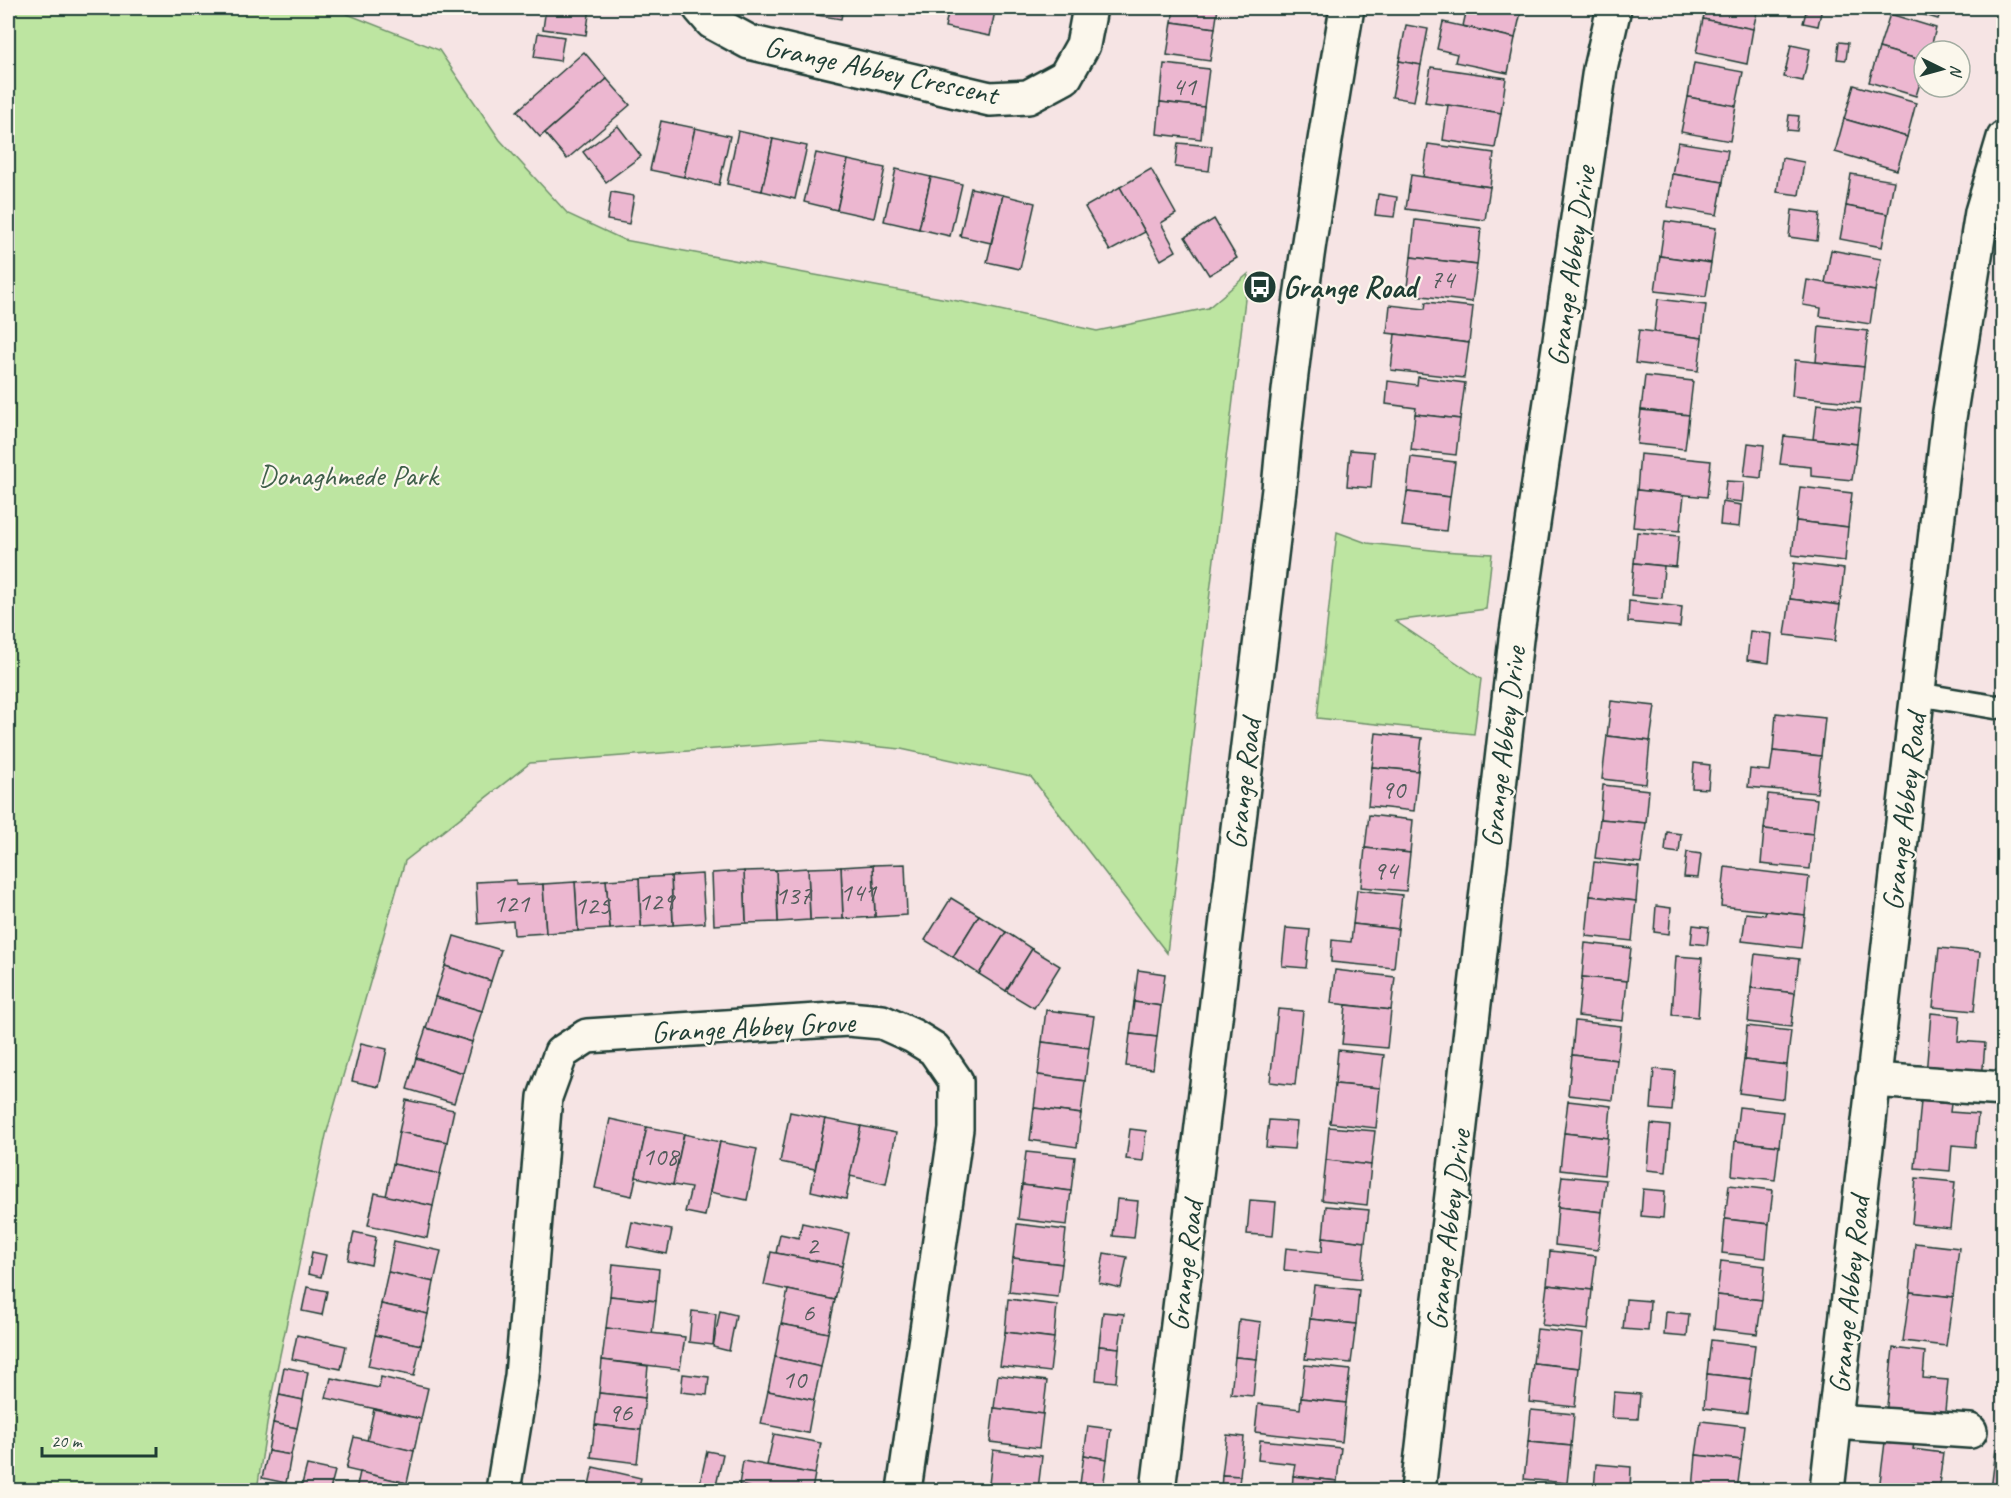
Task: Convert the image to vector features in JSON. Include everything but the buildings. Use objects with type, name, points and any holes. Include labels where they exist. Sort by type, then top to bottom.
[{"type":"street","name":"Grange Abbey Crescent","points":[[700,8],[711,22],[749,42],[990,99],[1028,98],[1065,77],[1083,45],[1090,8]]},
{"type":"street","name":"Grange Road","points":[[1158,1491],[1279,489],[1290,377],[1306,255],[1347,8]]},
{"type":"street","name":"Grange Abbey Drive","points":[[1418,1491],[1516,639],[1600,69],[1614,8]]},
{"type":"street","name":"Grange Abbey Road","points":[[1827,1491],[1949,418],[1982,212],[2004,138]]},
{"type":"street","name":"Grange Abbey Grove","points":[[502,1491],[522,1376],[545,1097],[561,1053],[587,1036],[848,1018],[882,1022],[913,1036],[934,1049],[956,1081],[956,1129],[904,1491]]},
{"type":"street","points":[[1873,1080],[2004,1089]]},
{"type":"street","points":[[1835,1422],[1970,1431]]},
{"type":"lane","points":[[1917,694],[1995,708],[2004,706]]},
{"type":"green space","name":"Donaghmede Park","points":[[8,8],[332,8],[439,50],[500,140],[568,214],[624,240],[963,302],[1097,331],[1208,308],[1248,274],[1167,953],[1031,777],[901,749],[820,741],[530,763],[405,861],[326,1135],[271,1398],[257,1490],[8,1490]]},
{"type":"green space","points":[[1337,532],[1367,543],[1492,554],[1486,609],[1395,621],[1481,679],[1474,734],[1317,718]]},
{"type":"place","name":"Grange Road","points":[[1260,287]]}]
